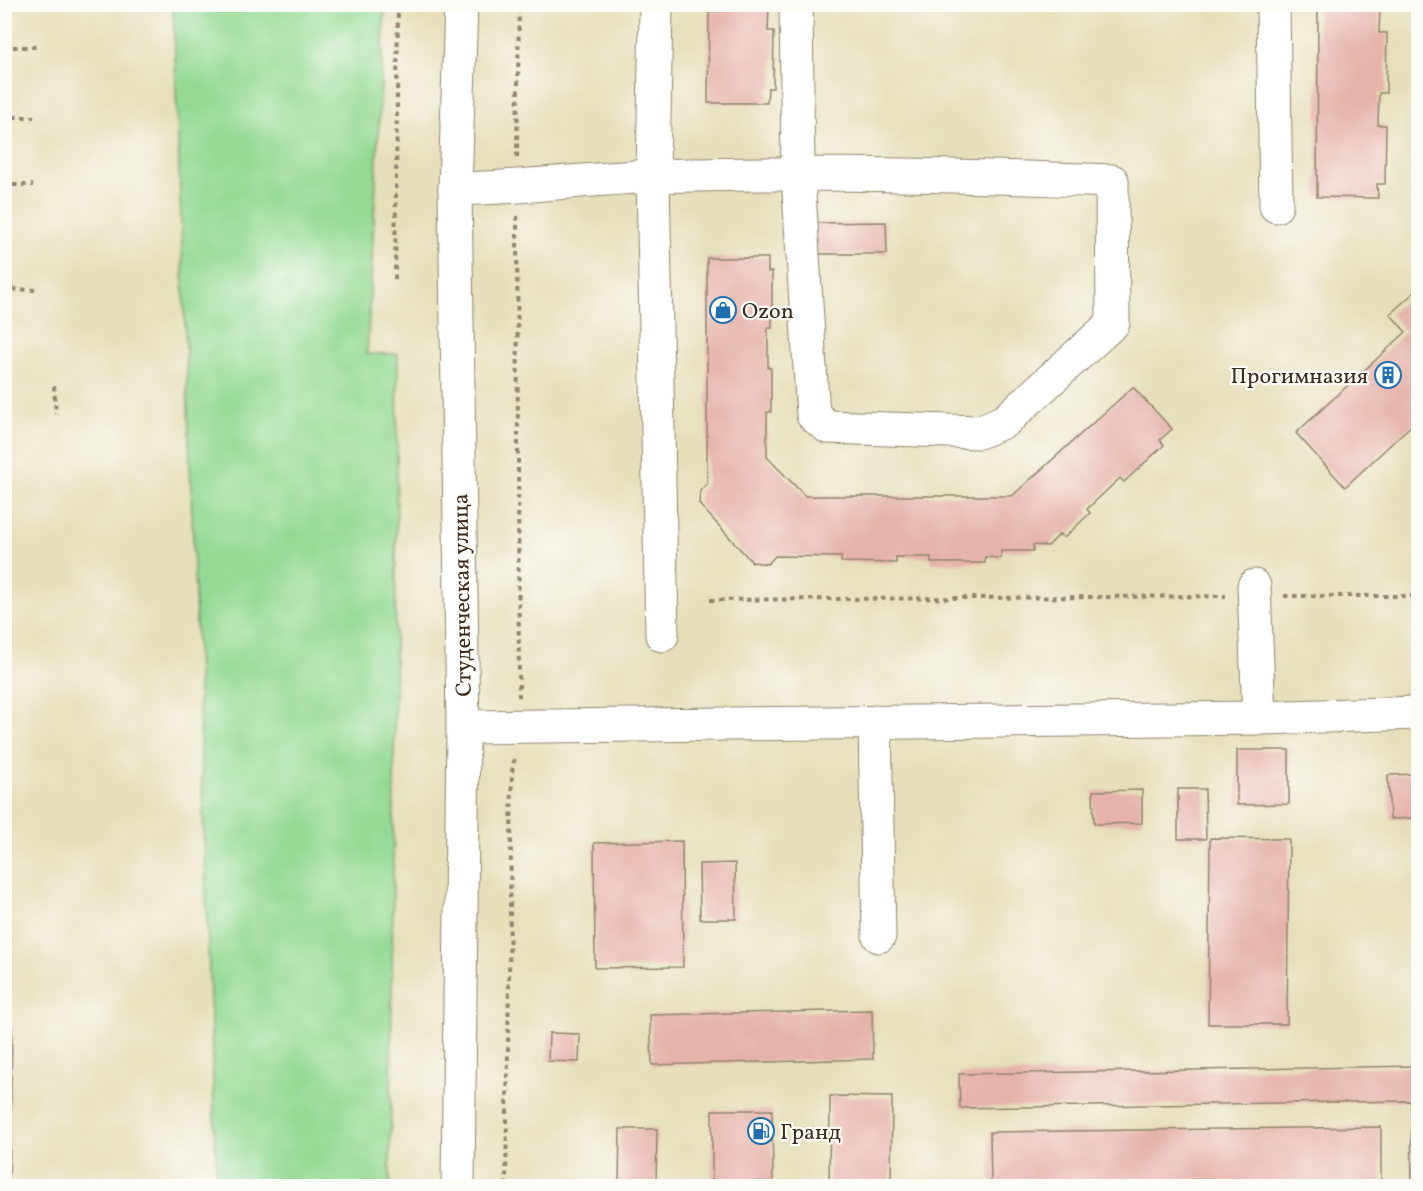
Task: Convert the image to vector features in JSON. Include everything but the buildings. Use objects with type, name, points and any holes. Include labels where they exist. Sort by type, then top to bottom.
[{"type":"main road","name":"Студенческая улица","points":[[458,1186],[464,727],[455,189],[461,4]]},
{"type":"main road","points":[[656,4],[653,176],[662,635]]},
{"type":"main road","points":[[455,189],[516,188],[653,176],[798,176],[924,173],[1112,181],[1113,323],[1005,421],[979,432],[828,427],[813,415],[798,176],[796,4]]},
{"type":"main road","points":[[1273,4],[1276,206]]},
{"type":"main road","points":[[1254,591],[1259,718]]},
{"type":"main road","points":[[464,727],[1259,718],[1419,713]]},
{"type":"main road","points":[[875,722],[879,936]]},
{"type":"path","points":[[395,279],[398,4]]},
{"type":"path","points":[[506,1186],[512,772],[520,726],[516,188],[519,4]]},
{"type":"path","points":[[4,47],[36,47]]},
{"type":"path","points":[[4,117],[34,117]]},
{"type":"path","points":[[4,185],[33,185]]},
{"type":"path","points":[[4,289],[35,290]]},
{"type":"path","points":[[54,386],[56,414]]},
{"type":"path","points":[[710,600],[1254,591],[1419,596]]},
{"type":"green space","points":[[173,5],[385,5],[367,354],[398,354],[390,1186],[217,1186]]},
{"type":"place","name":"Ozon","points":[[723,310]]},
{"type":"place","name":"Прогимназия","points":[[1388,375]]},
{"type":"place","name":"Гранд","points":[[761,1131]]}]
